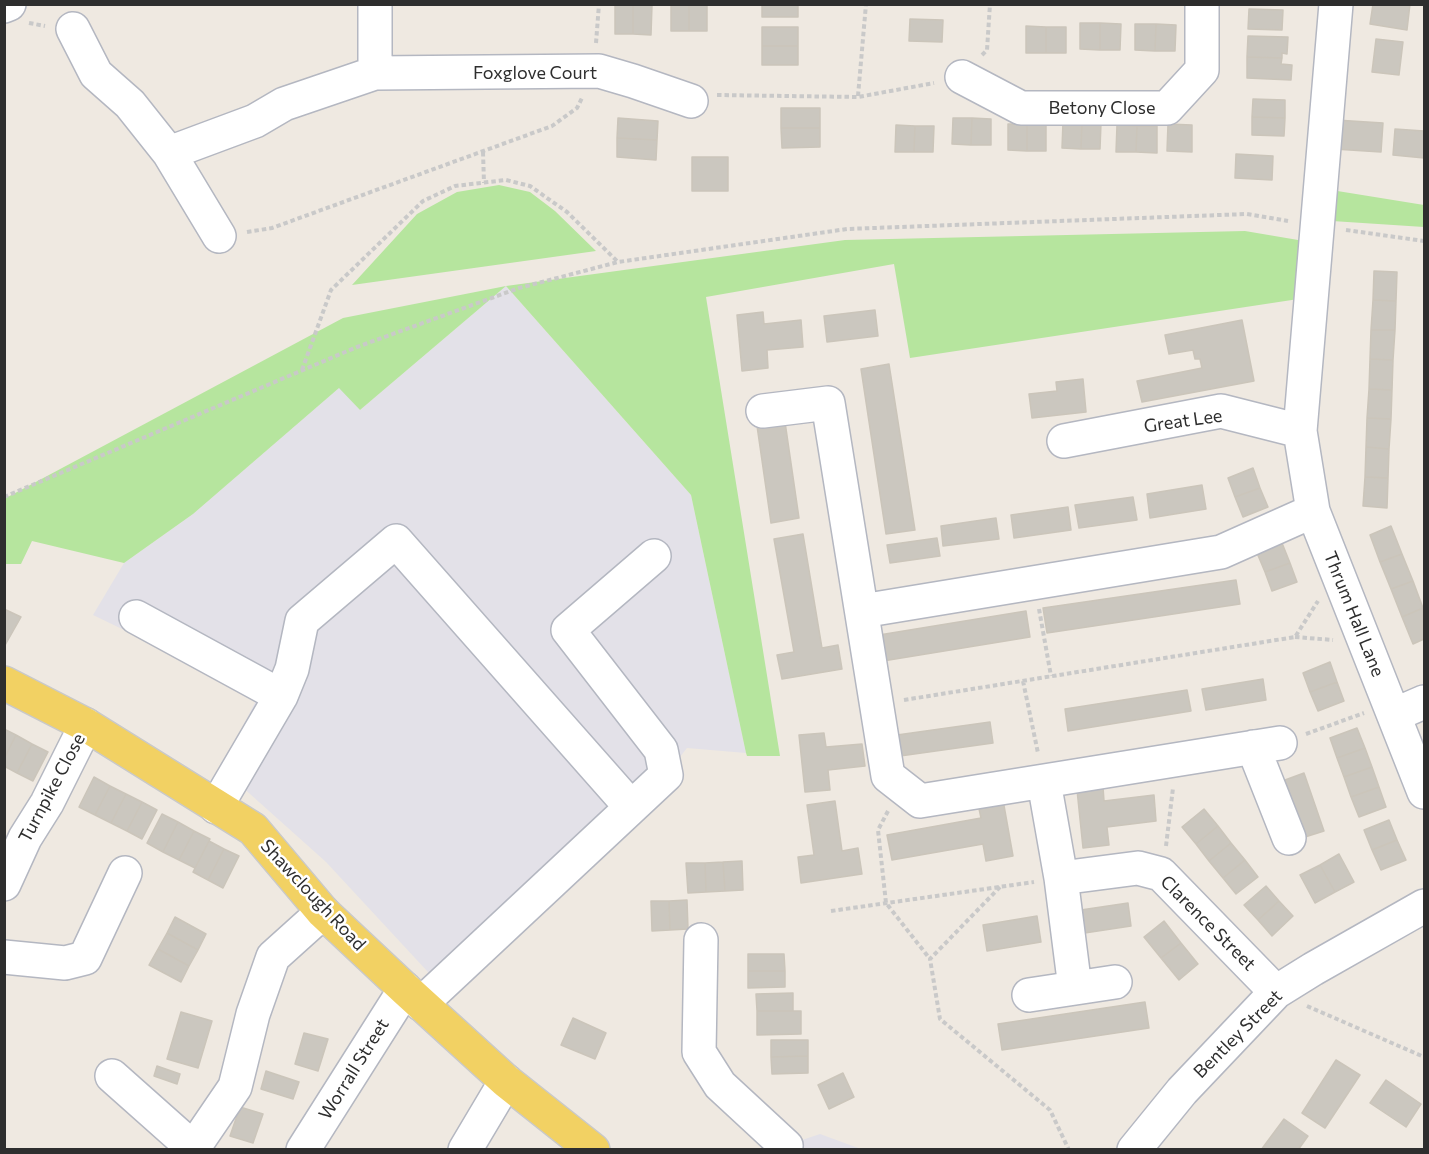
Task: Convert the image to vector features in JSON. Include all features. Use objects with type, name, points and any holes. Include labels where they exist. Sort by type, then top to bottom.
[{"type":"main road","name":"Shawclough Road","points":[[4,683],[86,725],[253,829],[323,912],[413,997],[506,1081],[593,1149]]},
{"type":"street","points":[[375,4],[375,73]]},
{"type":"street","name":"Betony Close","points":[[962,77],[1021,108],[1167,108],[1202,70],[1202,4]]},
{"type":"street","name":"Thrum Hall Lane","points":[[1336,4],[1300,431],[1313,511],[1425,792]]},
{"type":"street","points":[[73,29],[96,74],[130,104],[169,153],[219,236]]},
{"type":"street","name":"Foxglove Court","points":[[169,153],[255,121],[284,104],[375,73],[594,71],[633,81],[691,101]]},
{"type":"street","points":[[763,411],[828,403],[888,776],[901,787],[920,801],[1267,745],[1289,838]]},
{"type":"street","name":"Great Lee","points":[[1064,441],[1221,411],[1300,431]]},
{"type":"street","points":[[862,611],[1221,552],[1313,511]]},
{"type":"street","points":[[216,807],[281,696],[292,669],[303,621],[396,541],[631,807]]},
{"type":"street","name":"Worrall Street","points":[[303,1149],[413,997],[666,775],[661,750],[568,630],[654,556]]},
{"type":"street","points":[[136,616],[281,696]]},
{"type":"street","points":[[1392,710],[1425,702]]},
{"type":"street","name":"Turnpike Close","points":[[4,884],[25,838],[47,803],[86,725]]},
{"type":"street","points":[[1044,782],[1061,878],[1075,988]]},
{"type":"street","name":"Clarence Street","points":[[1061,878],[1138,868],[1161,874],[1276,992]]},
{"type":"street","points":[[4,957],[65,963],[85,958],[125,873]]},
{"type":"street","name":"Bentley Street","points":[[1139,1148],[1182,1091],[1276,992],[1312,969],[1425,906]]},
{"type":"street","points":[[112,1076],[193,1149],[234,1088],[254,1014],[273,957],[323,912]]},
{"type":"street","points":[[701,940],[699,1052],[720,1085],[786,1146],[785,1149]]},
{"type":"street","points":[[1029,995],[1115,982]]},
{"type":"street","points":[[465,1149],[506,1081]]},
{"type":"path","points":[[219,236],[272,228],[552,126],[577,108],[594,71],[599,4]]},
{"type":"path","points":[[858,97],[867,4]]},
{"type":"path","points":[[691,101],[711,95],[858,97],[962,77],[987,50],[990,4]]},
{"type":"path","points":[[13,11],[73,29]]},
{"type":"path","points":[[483,152],[484,183]]},
{"type":"path","points":[[302,371],[331,290],[423,201],[455,186],[506,180],[530,186],[567,212],[618,262]]},
{"type":"path","points":[[4,497],[357,347],[519,288],[618,262],[847,229],[1247,214],[1425,241]]},
{"type":"path","points":[[876,704],[1295,637],[1337,572]]},
{"type":"path","points":[[1034,583],[1051,676]]},
{"type":"path","points":[[1023,681],[1044,782]]},
{"type":"path","points":[[1267,745],[1392,710]]},
{"type":"path","points":[[1161,874],[1177,760]]},
{"type":"path","points":[[901,787],[878,830],[886,903],[930,959],[940,1019],[1050,1110],[1069,1149]]},
{"type":"path","points":[[831,911],[1061,878]]},
{"type":"path","points":[[930,959],[1000,887]]},
{"type":"path","points":[[1276,992],[1425,1057]]},
{"type":"shaded area","points":[[506,286],[691,495],[746,753],[687,748],[593,867],[508,915],[453,999],[326,862],[221,768],[259,695],[93,615],[124,563],[193,514],[340,387],[360,410]]},
{"type":"shaded area","points":[[820,1134],[861,1149],[802,1149],[802,1140]]},
{"type":"green space","points":[[499,185],[530,192],[555,211],[596,251],[352,285],[417,214],[457,192]]},
{"type":"green space","points":[[1325,189],[1424,205],[1424,227],[1332,221]]},
{"type":"green space","points":[[1245,231],[1304,241],[1305,298],[910,358],[894,264],[706,297],[780,756],[747,756],[691,495],[506,286],[845,240]]},
{"type":"green space","points":[[506,286],[360,410],[339,388],[193,514],[124,563],[32,541],[21,564],[5,564],[4,499],[343,318]]},
{"type":"building","points":[[671,4],[689,4],[689,31],[671,31]]},
{"type":"building","points":[[689,4],[707,4],[707,31],[689,31]]},
{"type":"building","points":[[762,4],[798,4],[798,17],[762,17]]},
{"type":"building","points":[[1373,4],[1410,4],[1407,30],[1370,24]]},
{"type":"building","points":[[615,5],[633,5],[633,34],[615,34]]},
{"type":"building","points":[[633,5],[652,5],[651,35],[633,34]]},
{"type":"building","points":[[1249,9],[1283,10],[1282,30],[1248,29]]},
{"type":"building","points":[[910,19],[943,20],[942,42],[909,41]]},
{"type":"building","points":[[1080,23],[1100,23],[1100,50],[1080,49]]},
{"type":"building","points":[[1100,23],[1121,24],[1120,50],[1100,50]]},
{"type":"building","points":[[1135,24],[1156,24],[1155,51],[1135,50]]},
{"type":"building","points":[[1156,24],[1176,25],[1175,51],[1155,51]]},
{"type":"building","points":[[1026,26],[1046,27],[1046,53],[1026,53]]},
{"type":"building","points":[[762,27],[798,27],[798,46],[762,46]]},
{"type":"building","points":[[1046,27],[1066,27],[1066,53],[1046,53]]},
{"type":"building","points":[[1248,36],[1288,37],[1287,54],[1282,53],[1282,58],[1247,57]]},
{"type":"building","points":[[1376,39],[1403,42],[1399,75],[1372,72]]},
{"type":"building","points":[[762,46],[798,46],[798,65],[762,65]]},
{"type":"building","points":[[1247,57],[1282,58],[1281,64],[1292,65],[1291,80],[1247,78]]},
{"type":"building","points":[[1253,99],[1285,100],[1285,118],[1252,117]]},
{"type":"building","points":[[781,108],[820,108],[820,128],[781,128]]},
{"type":"building","points":[[1252,117],[1285,118],[1284,136],[1252,135]]},
{"type":"building","points":[[618,118],[658,121],[657,140],[617,138]]},
{"type":"building","points":[[953,118],[972,118],[971,145],[952,144]]},
{"type":"building","points":[[972,118],[991,119],[991,145],[971,145]]},
{"type":"building","points":[[1336,120],[1383,123],[1381,152],[1334,149]]},
{"type":"building","points":[[1063,122],[1082,122],[1081,149],[1062,148]]},
{"type":"building","points":[[1082,122],[1101,123],[1100,149],[1081,149]]},
{"type":"building","points":[[1008,124],[1027,124],[1027,151],[1008,150]]},
{"type":"building","points":[[1027,124],[1046,124],[1046,151],[1027,151]]},
{"type":"building","points":[[1168,124],[1192,125],[1192,152],[1167,151]]},
{"type":"building","points":[[896,125],[915,126],[914,152],[895,152]]},
{"type":"building","points":[[1117,125],[1137,126],[1136,152],[1116,152]]},
{"type":"building","points":[[915,126],[934,126],[933,152],[914,152]]},
{"type":"building","points":[[1137,126],[1157,126],[1157,153],[1136,152]]},
{"type":"building","points":[[781,128],[820,128],[820,147],[782,148]]},
{"type":"building","points":[[1395,129],[1424,131],[1424,158],[1393,155]]},
{"type":"building","points":[[617,138],[657,140],[656,160],[617,157]]},
{"type":"building","points":[[1236,154],[1273,156],[1272,180],[1235,178]]},
{"type":"building","points":[[692,157],[728,157],[728,191],[692,191]]},
{"type":"building","points":[[1374,271],[1397,272],[1396,301],[1373,300]]},
{"type":"building","points":[[1373,300],[1396,301],[1395,330],[1371,330]]},
{"type":"building","points":[[875,310],[878,336],[827,342],[824,316]]},
{"type":"building","points":[[763,312],[764,324],[801,320],[803,347],[767,350],[768,368],[742,371],[737,315]]},
{"type":"building","points":[[1242,320],[1254,381],[1142,402],[1137,381],[1202,368],[1200,359],[1195,359],[1193,350],[1169,354],[1165,335]]},
{"type":"building","points":[[1371,330],[1395,330],[1393,360],[1370,359]]},
{"type":"building","points":[[1370,359],[1393,360],[1392,390],[1369,389]]},
{"type":"building","points":[[889,364],[915,530],[886,534],[861,369]]},
{"type":"building","points":[[1083,379],[1086,412],[1032,418],[1029,394],[1057,391],[1056,382]]},
{"type":"building","points":[[1369,389],[1392,390],[1391,419],[1367,418]]},
{"type":"building","points":[[784,415],[799,518],[771,523],[756,419]]},
{"type":"building","points":[[1367,418],[1391,419],[1389,449],[1366,447]]},
{"type":"building","points":[[1366,447],[1389,449],[1388,478],[1365,477]]},
{"type":"building","points":[[1253,468],[1260,488],[1235,497],[1228,478]]},
{"type":"building","points":[[1365,477],[1388,478],[1387,508],[1363,506]]},
{"type":"building","points":[[1202,485],[1206,509],[1150,518],[1147,494]]},
{"type":"building","points":[[1260,488],[1268,507],[1243,517],[1235,497]]},
{"type":"building","points":[[1133,497],[1137,520],[1079,528],[1075,505]]},
{"type":"building","points":[[1068,507],[1071,530],[1014,538],[1011,515]]},
{"type":"building","points":[[996,518],[999,539],[943,546],[941,526]]},
{"type":"building","points":[[1391,526],[1402,554],[1380,562],[1370,535]]},
{"type":"building","points":[[803,534],[822,648],[838,645],[842,669],[782,679],[777,655],[794,652],[774,539]]},
{"type":"building","points":[[937,538],[940,556],[890,563],[887,545]]},
{"type":"building","points":[[1282,543],[1290,563],[1265,572],[1257,553]]},
{"type":"building","points":[[1402,554],[1413,581],[1391,589],[1380,562]]},
{"type":"building","points":[[1290,563],[1297,582],[1272,591],[1265,572]]},
{"type":"building","points":[[1236,580],[1240,604],[1047,633],[1043,608]]},
{"type":"building","points":[[1413,581],[1423,608],[1402,617],[1391,589]]},
{"type":"building","points":[[1423,608],[1424,639],[1413,644],[1402,617]]},
{"type":"building","points":[[4,609],[21,617],[4,647]]},
{"type":"building","points":[[1026,611],[1030,637],[883,661],[879,635]]},
{"type":"building","points":[[1330,662],[1337,682],[1310,692],[1303,673]]},
{"type":"building","points":[[1263,679],[1266,700],[1206,710],[1202,689]]},
{"type":"building","points":[[1337,682],[1344,701],[1318,711],[1310,692]]},
{"type":"building","points":[[1187,690],[1191,711],[1068,731],[1065,709]]},
{"type":"building","points":[[990,722],[993,743],[900,756],[897,735]]},
{"type":"building","points":[[1357,728],[1365,748],[1337,758],[1330,738]]},
{"type":"building","points":[[4,729],[16,735],[4,759]]},
{"type":"building","points":[[824,733],[826,747],[862,744],[865,766],[828,770],[830,790],[805,792],[799,735]]},
{"type":"building","points":[[16,735],[32,744],[17,773],[4,766],[4,759]]},
{"type":"building","points":[[32,744],[48,752],[33,781],[17,773]]},
{"type":"building","points":[[1365,748],[1372,767],[1344,777],[1337,758]]},
{"type":"building","points":[[1372,767],[1379,787],[1351,797],[1344,777]]},
{"type":"building","points":[[1304,773],[1324,831],[1305,837],[1285,780]]},
{"type":"building","points":[[94,777],[110,786],[95,815],[79,807]]},
{"type":"building","points":[[110,786],[126,794],[111,823],[95,815]]},
{"type":"building","points":[[1103,787],[1104,801],[1154,795],[1156,821],[1107,827],[1109,845],[1083,848],[1077,790]]},
{"type":"building","points":[[1379,787],[1386,807],[1359,817],[1351,797]]},
{"type":"building","points":[[126,794],[142,802],[127,831],[111,823]]},
{"type":"building","points":[[1003,800],[1013,856],[986,861],[983,844],[892,860],[887,835],[981,818],[978,804]]},
{"type":"building","points":[[835,801],[842,851],[858,848],[862,874],[801,883],[798,857],[814,855],[807,805]]},
{"type":"building","points":[[142,802],[157,810],[142,839],[127,831]]},
{"type":"building","points":[[1204,809],[1218,826],[1196,844],[1182,827]]},
{"type":"building","points":[[162,814],[178,822],[163,852],[147,843]]},
{"type":"building","points":[[1389,820],[1397,840],[1372,850],[1364,830]]},
{"type":"building","points":[[178,822],[194,831],[179,860],[163,852]]},
{"type":"building","points":[[1218,826],[1231,843],[1209,861],[1196,844]]},
{"type":"building","points":[[194,831],[210,839],[195,868],[179,860]]},
{"type":"building","points":[[1397,840],[1406,860],[1381,870],[1372,850]]},
{"type":"building","points":[[209,841],[224,849],[208,880],[193,872]]},
{"type":"building","points":[[1231,843],[1245,860],[1223,878],[1209,861]]},
{"type":"building","points":[[224,849],[239,856],[223,888],[208,880]]},
{"type":"building","points":[[1339,854],[1354,882],[1335,892],[1320,865]]},
{"type":"building","points":[[1245,860],[1258,877],[1236,894],[1223,878]]},
{"type":"building","points":[[742,861],[743,890],[725,891],[723,862]]},
{"type":"building","points":[[723,862],[725,891],[706,892],[705,863]]},
{"type":"building","points":[[686,863],[705,863],[706,892],[688,893]]},
{"type":"building","points":[[1320,865],[1335,892],[1315,903],[1300,875]]},
{"type":"building","points":[[1266,886],[1279,901],[1258,920],[1244,905]]},
{"type":"building","points":[[687,900],[688,929],[670,930],[669,901]]},
{"type":"building","points":[[651,901],[669,901],[670,930],[652,931]]},
{"type":"building","points":[[1279,901],[1293,916],[1272,936],[1258,920]]},
{"type":"building","points":[[1128,903],[1131,926],[1078,934],[1074,911]]},
{"type":"building","points":[[1037,916],[1041,942],[987,951],[983,925]]},
{"type":"building","points":[[175,917],[206,934],[198,950],[167,933]]},
{"type":"building","points":[[1164,921],[1181,943],[1161,958],[1144,937]]},
{"type":"building","points":[[167,933],[198,950],[189,966],[158,949]]},
{"type":"building","points":[[1181,943],[1198,964],[1179,980],[1161,958]]},
{"type":"building","points":[[158,949],[189,966],[181,982],[149,965]]},
{"type":"building","points":[[748,954],[784,954],[785,971],[748,971]]},
{"type":"building","points":[[748,971],[785,971],[785,987],[748,988]]},
{"type":"building","points":[[793,993],[793,1011],[757,1011],[756,994]]},
{"type":"building","points":[[1145,1002],[1149,1028],[1002,1050],[998,1024]]},
{"type":"building","points":[[757,1011],[801,1011],[801,1034],[757,1035]]},
{"type":"building","points":[[181,1012],[212,1021],[198,1068],[167,1059]]},
{"type":"building","points":[[573,1018],[606,1033],[595,1059],[561,1045]]},
{"type":"building","points":[[304,1033],[328,1039],[318,1071],[295,1064]]},
{"type":"building","points":[[771,1040],[808,1040],[808,1056],[771,1057]]},
{"type":"building","points":[[808,1056],[808,1073],[772,1074],[771,1057]]},
{"type":"building","points":[[1336,1060],[1360,1075],[1325,1128],[1302,1113]]},
{"type":"building","points":[[157,1066],[180,1074],[177,1084],[154,1076]]},
{"type":"building","points":[[266,1071],[299,1082],[293,1099],[261,1089]]},
{"type":"building","points":[[843,1073],[854,1097],[829,1109],[818,1085]]},
{"type":"building","points":[[1386,1080],[1421,1104],[1406,1127],[1370,1103]]},
{"type":"building","points":[[240,1107],[263,1114],[253,1143],[230,1136]]},
{"type":"building","points":[[1284,1119],[1308,1136],[1298,1150],[1261,1150]]}]
